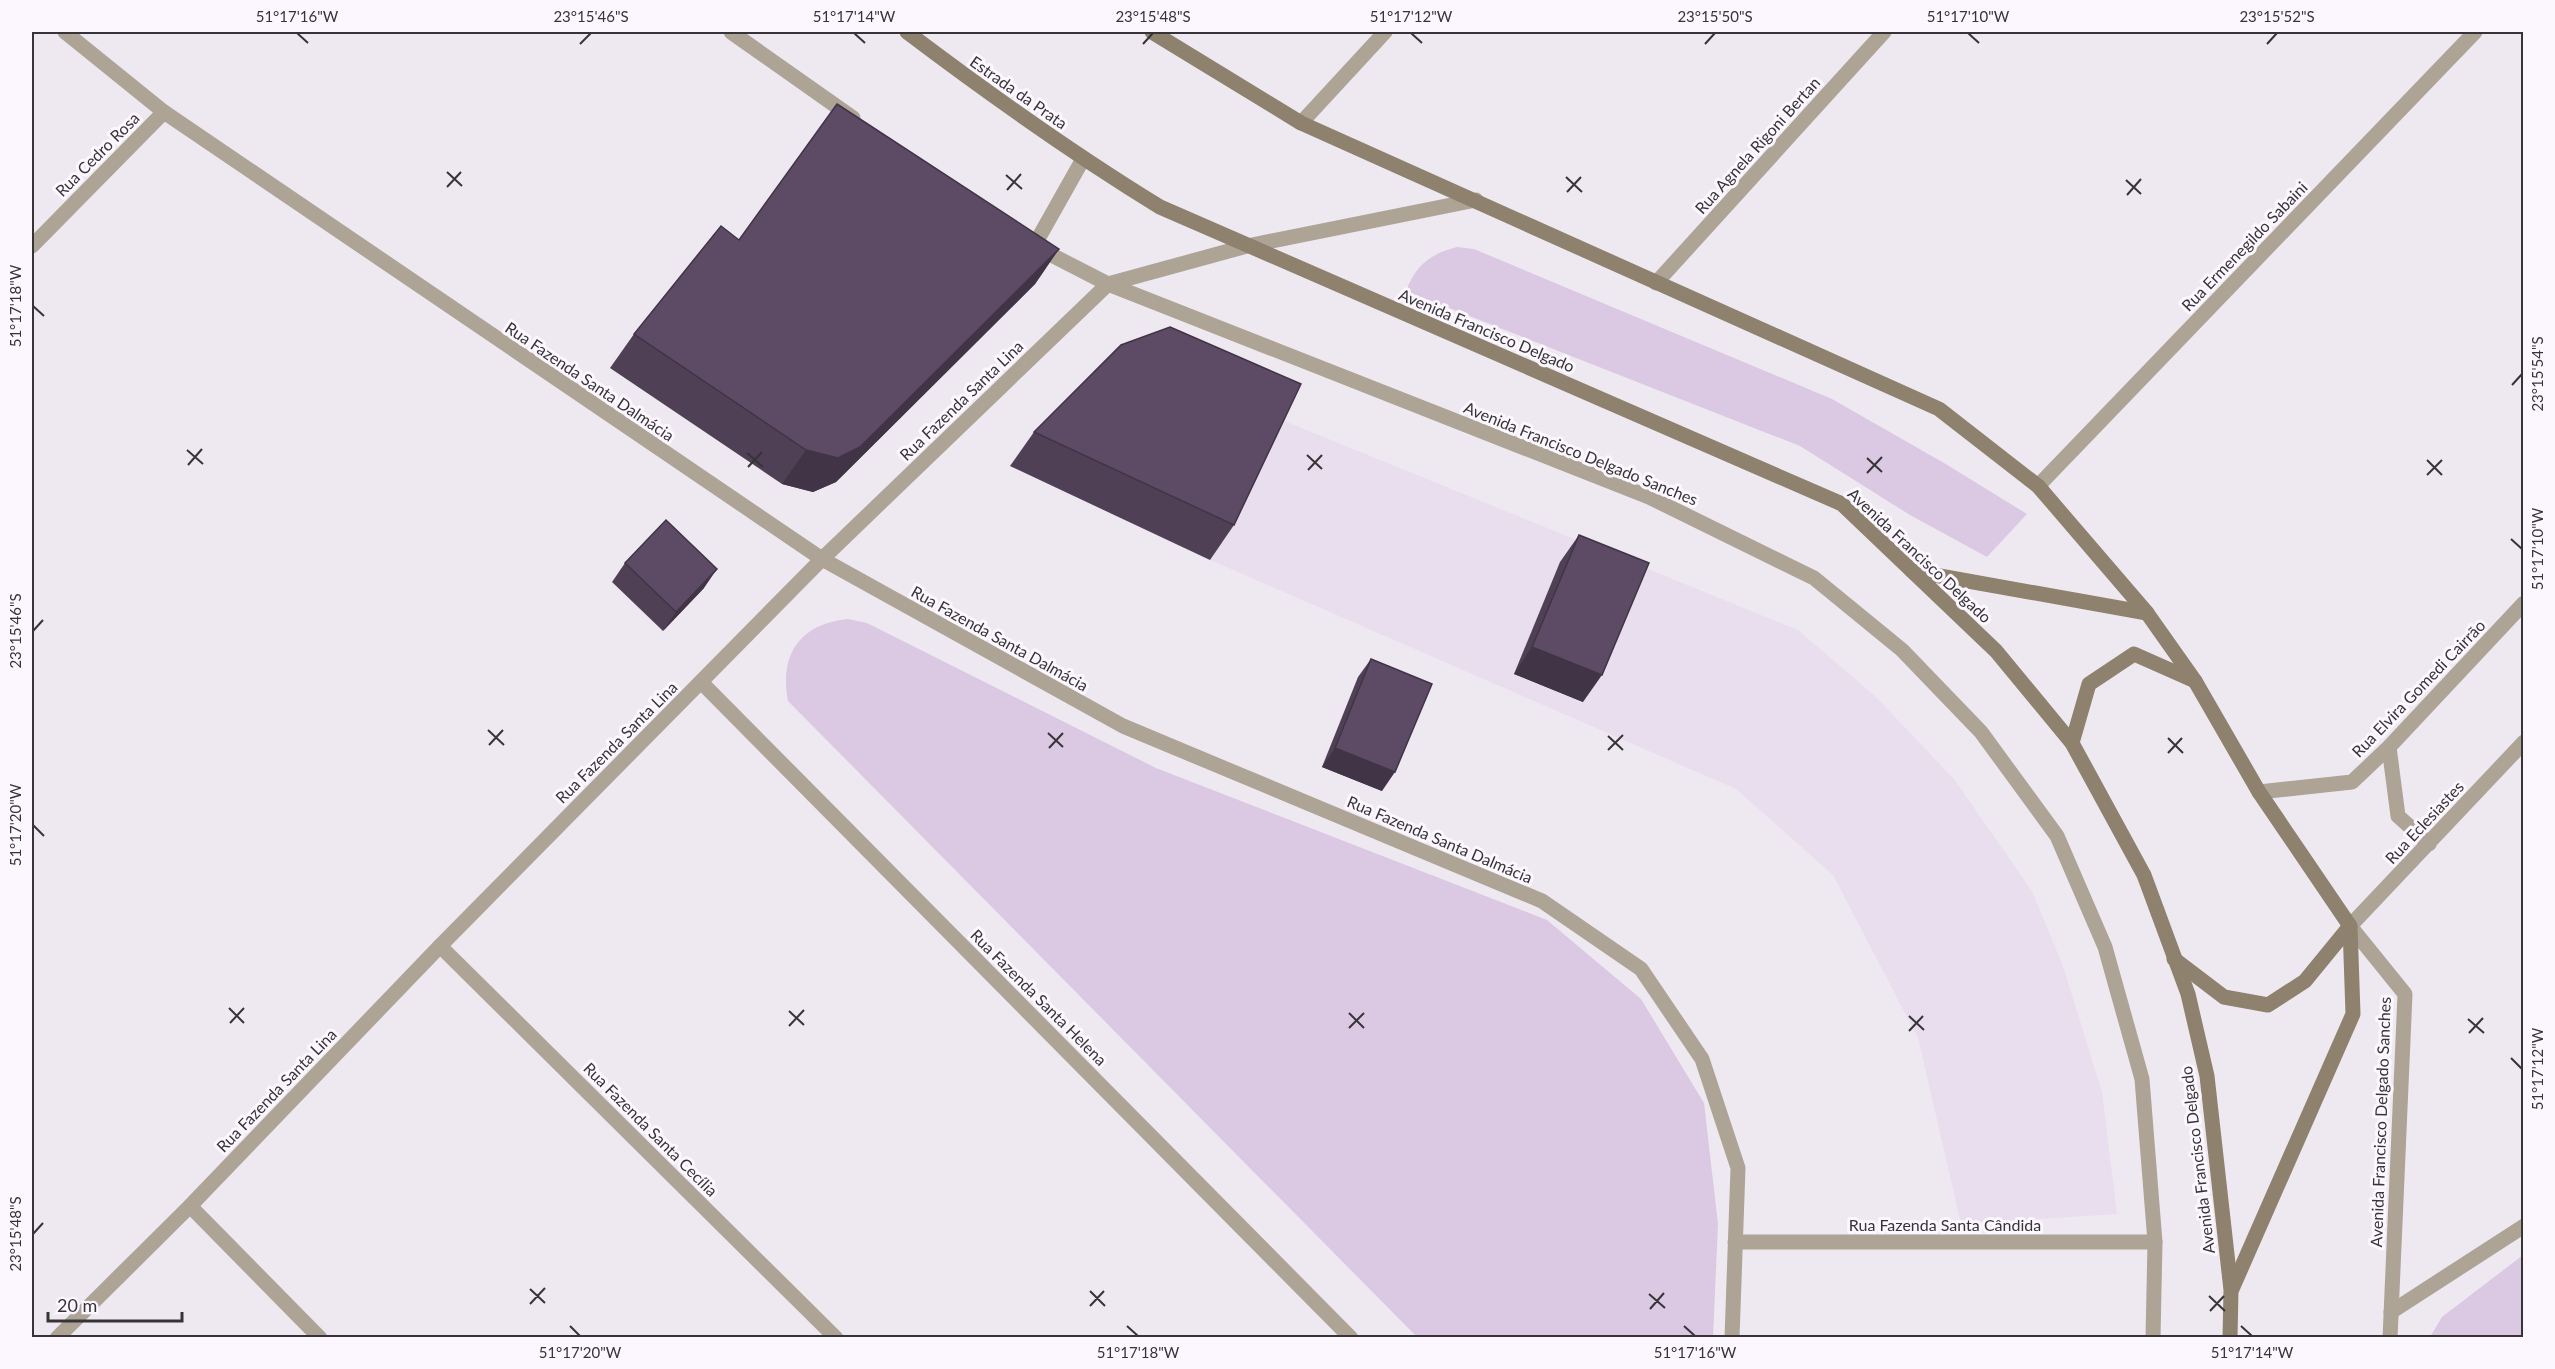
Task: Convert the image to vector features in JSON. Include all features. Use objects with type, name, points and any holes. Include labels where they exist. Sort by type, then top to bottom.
[{"type":"main road","name":"Estrada da Prata","points":[[907,32],[991,96],[1083,159]]},
{"type":"main road","points":[[1152,32],[1301,123],[1938,409],[2038,486],[2147,613],[2195,681],[2259,792],[2350,926],[2305,981],[2268,1005],[2224,997],[2174,960]]},
{"type":"main road","name":"Avenida Francisco Delgado","points":[[1083,159],[1160,207],[1842,504],[1996,651],[2072,742],[2144,875],[2188,994],[2207,1076],[2231,1290],[2230,1338]]},
{"type":"main road","points":[[1912,570],[2147,613]]},
{"type":"main road","points":[[2072,742],[2088,684],[2134,654],[2195,681]]},
{"type":"main road","name":"Avenida Francisco Delgado","points":[[2231,1290],[2353,1014],[2350,926]]},
{"type":"street","name":"Rua Fazenda Santa Dalmácia","points":[[65,32],[164,112],[822,560],[1123,726],[1542,901],[1641,969],[1702,1059],[1738,1168],[1732,1338]]},
{"type":"street","points":[[731,32],[868,128]]},
{"type":"street","points":[[1301,123],[1385,32]]},
{"type":"street","name":"Rua Agnela Rigoni Bertan","points":[[1656,283],[1884,32]]},
{"type":"street","name":"Rua Ermenegildo Sabaini","points":[[2038,486],[2475,32]]},
{"type":"street","name":"Rua Cedro Rosa","points":[[32,246],[164,112]]},
{"type":"street","name":"Avenida Francisco Delgado Sanches","points":[[1083,159],[1029,243],[1108,284],[1649,497],[1814,578],[1902,650],[1981,732],[2057,836],[2104,947],[2142,1079],[2155,1242],[2152,1338]]},
{"type":"street","name":"Rua Fazenda Santa Lina","points":[[57,1338],[190,1206],[440,946],[822,560],[1108,284],[1247,246],[1476,200]]},
{"type":"street","name":"Rua Elvira Gomedi Cairrão","points":[[2259,792],[2352,782],[2389,747],[2523,603]]},
{"type":"street","name":"Rua Fazenda Santa Helena","points":[[701,682],[1351,1338]]},
{"type":"street","name":"Rua Eclesiastes","points":[[2350,926],[2523,742]]},
{"type":"street","points":[[2389,747],[2398,816],[2429,844]]},
{"type":"street","name":"Avenida Francisco Delgado Sanches","points":[[2350,926],[2405,994],[2390,1338]]},
{"type":"street","name":"Rua Fazenda Santa Cecília","points":[[440,946],[836,1338]]},
{"type":"street","points":[[190,1206],[320,1338]]},
{"type":"street","points":[[2391,1312],[2523,1226]]},
{"type":"street","name":"Rua Fazenda Santa Cândida","points":[[1735,1242],[2155,1242]]},
{"type":"shaded area","points":[[1457,247],[1474,249],[1832,399],[2027,514],[1987,557],[1910,515],[1800,446],[1406,291],[1419,267],[1439,253]]},
{"type":"shaded area","points":[[1277,418],[1798,630],[1875,696],[1954,779],[2032,891],[2063,966],[2102,1092],[2117,1214],[1961,1224],[1918,1038],[1833,875],[1736,789],[1210,560],[1010,466]]},
{"type":"shaded area","points":[[848,619],[867,623],[1156,768],[1547,920],[1641,999],[1704,1103],[1718,1224],[1713,1337],[1417,1337],[788,701],[787,669],[790,656],[797,644],[817,627]]},
{"type":"shaded area","points":[[2523,1255],[2523,1337],[2430,1337],[2442,1317]]},
{"type":"building","points":[[837,104],[1059,249],[860,447],[838,458],[806,450],[634,334],[721,226],[739,240]]},
{"type":"building","points":[[1170,327],[1301,384],[1234,525],[1034,432],[1121,345]]},
{"type":"building","points":[[666,520],[717,569],[676,612],[625,563]]},
{"type":"building","points":[[1579,535],[1649,563],[1602,675],[1532,647]]},
{"type":"building","points":[[1371,659],[1432,684],[1395,772],[1335,748]]}]
